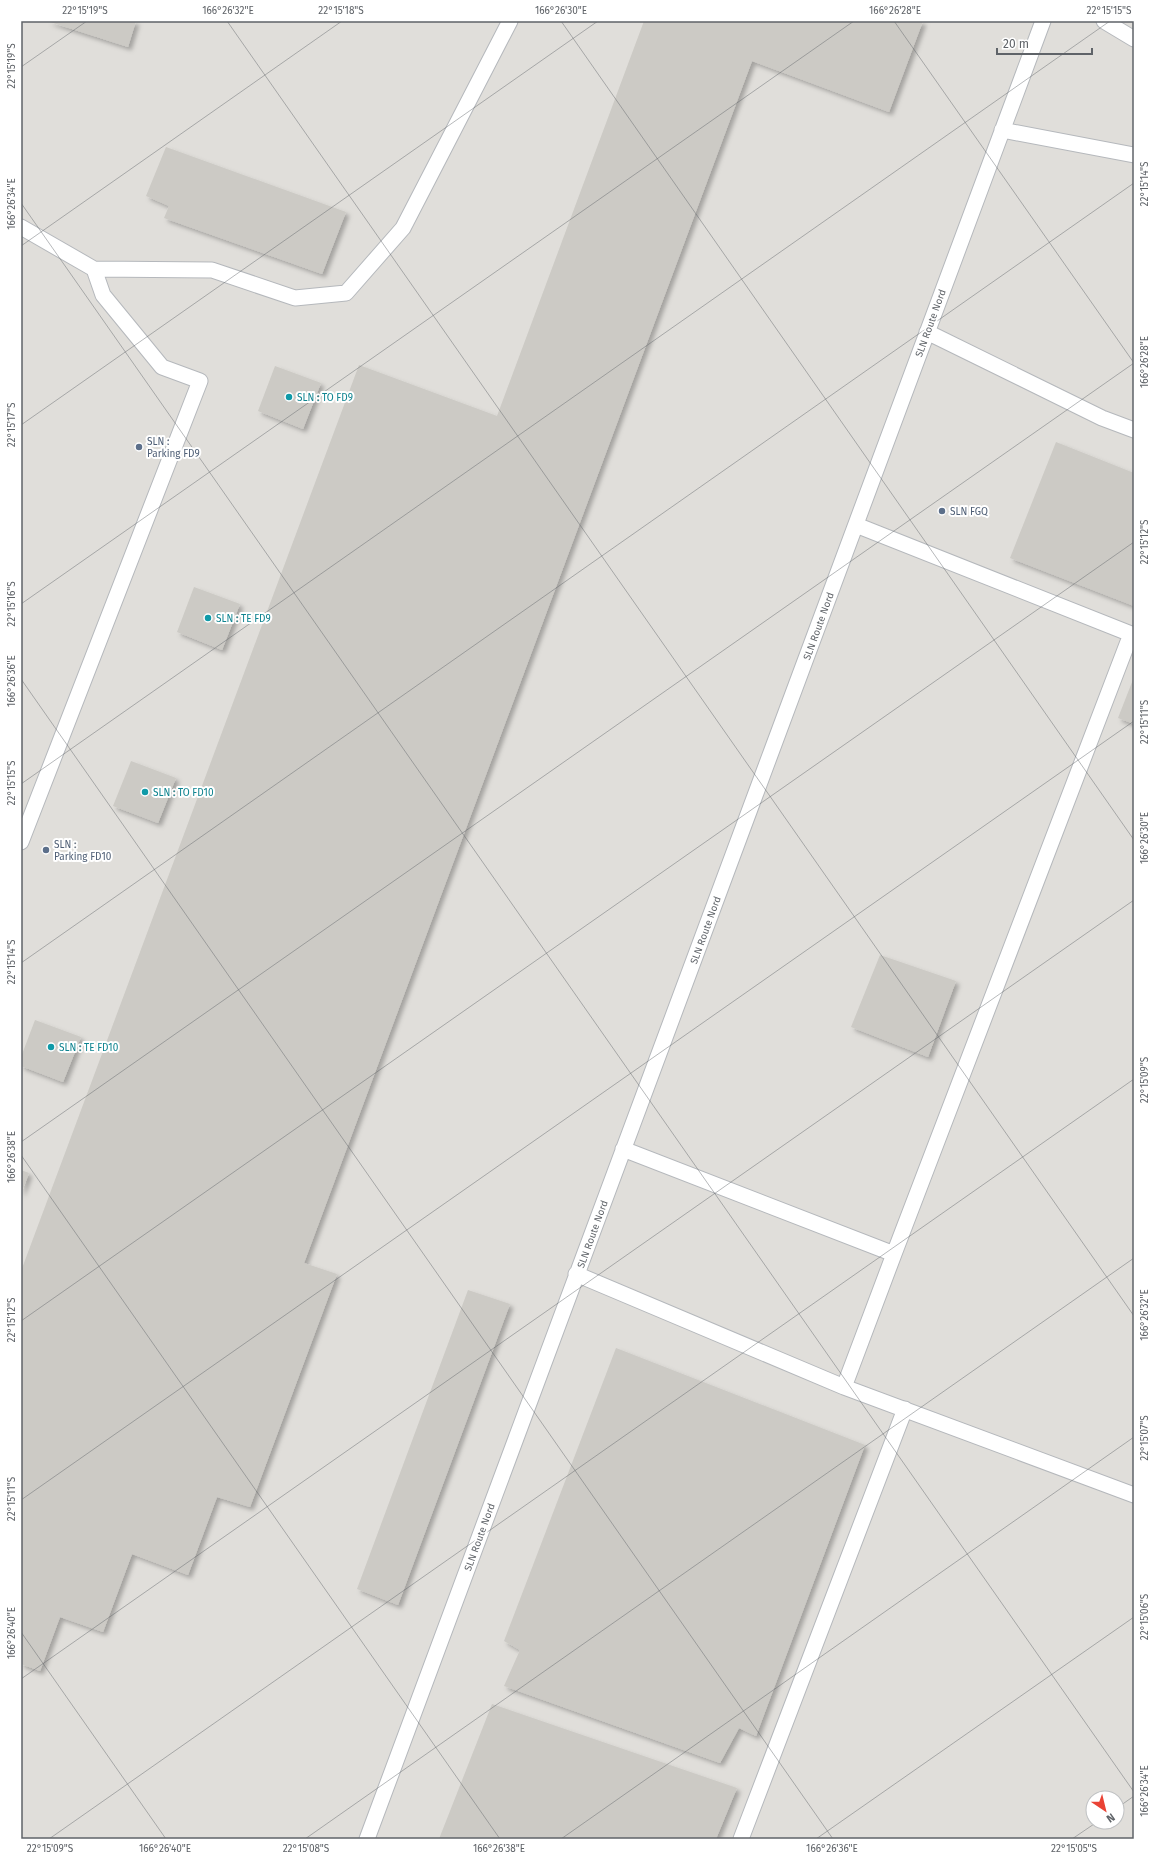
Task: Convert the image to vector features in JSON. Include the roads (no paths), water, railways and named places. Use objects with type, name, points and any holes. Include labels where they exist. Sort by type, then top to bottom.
[{"type":"lane","points":[[21,227],[94,269],[212,270],[296,298],[346,293],[403,228],[510,21]]},
{"type":"lane","name":"SLN Route Nord","points":[[367,1839],[1043,21]]},
{"type":"lane","points":[[1104,21],[1134,39]]},
{"type":"lane","points":[[1002,130],[1134,155]]},
{"type":"lane","points":[[21,842],[77,694],[200,381],[162,367],[103,295],[94,269]]},
{"type":"lane","points":[[927,332],[1102,418],[1134,430]]},
{"type":"lane","points":[[844,1387],[1131,634],[856,525]]},
{"type":"lane","points":[[623,1149],[894,1254]]},
{"type":"lane","points":[[576,1274],[844,1387],[1134,1495]]},
{"type":"lane","points":[[740,1839],[905,1409]]},
{"type":"place","name":"SLN : TO FD9","points":[[289,397]]},
{"type":"place","name":"SLN : Parking FD9","points":[[139,447]]},
{"type":"place","name":"SLN FGQ","points":[[942,511]]},
{"type":"place","name":"SLN : TE FD9","points":[[208,618]]},
{"type":"place","name":"SLN : TO FD10","points":[[145,792]]},
{"type":"place","name":"SLN : Parking FD10","points":[[46,850]]},
{"type":"place","name":"SLN : TE FD10","points":[[51,1047]]}]
